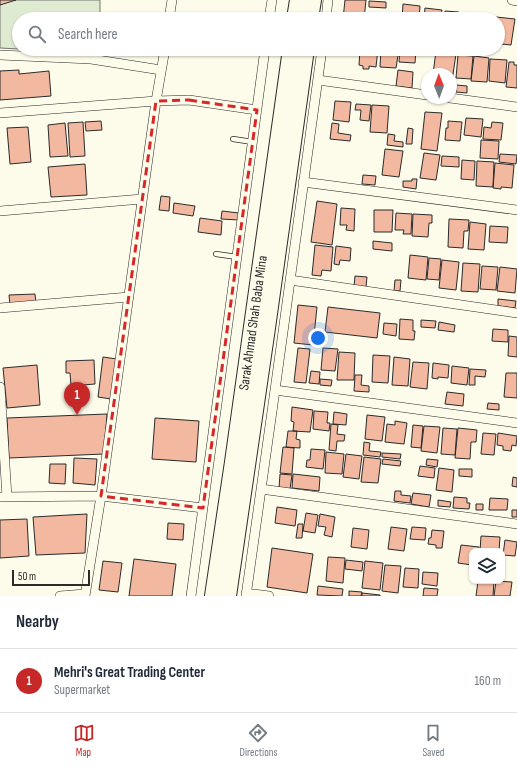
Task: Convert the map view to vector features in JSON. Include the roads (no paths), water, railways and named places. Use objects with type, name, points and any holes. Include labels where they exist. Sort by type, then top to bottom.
[{"type":"highway","points":[[296,12],[298,0]]},
{"type":"highway","points":[[311,12],[313,0]]},
{"type":"highway","name":"Sarak Ahmad Shah Baba Mina","points":[[213,596],[290,56]]},
{"type":"highway","points":[[228,596],[305,56]]},
{"type":"street","points":[[170,12],[172,0]]},
{"type":"street","points":[[270,12],[272,0]]},
{"type":"street","points":[[327,12],[328,0]]},
{"type":"street","points":[[512,0],[517,1]]},
{"type":"street","points":[[0,55],[12,56]]},
{"type":"street","points":[[23,56],[92,59],[162,70]]},
{"type":"street","points":[[60,596],[85,595],[101,496],[156,101],[164,56]]},
{"type":"street","points":[[191,596],[264,56]]},
{"type":"street","points":[[269,596],[246,594],[321,56]]},
{"type":"street","points":[[318,80],[421,94]]},
{"type":"street","points":[[457,99],[517,107]]},
{"type":"street","points":[[0,113],[156,101],[189,100],[257,110]]},
{"type":"street","points":[[303,182],[517,210]]},
{"type":"street","points":[[0,210],[142,200]]},
{"type":"street","points":[[290,280],[517,313]]},
{"type":"street","points":[[0,308],[129,297]]},
{"type":"street","points":[[0,387],[4,497],[101,496],[203,508]]},
{"type":"street","points":[[275,390],[517,423]]},
{"type":"street","points":[[261,489],[517,524]]},
{"type":"lane","points":[[233,139],[252,142]]},
{"type":"lane","points":[[216,254],[237,257]]},
{"type":"place","name":"Mehri's Great Trading Center","points":[[77,415]]}]
